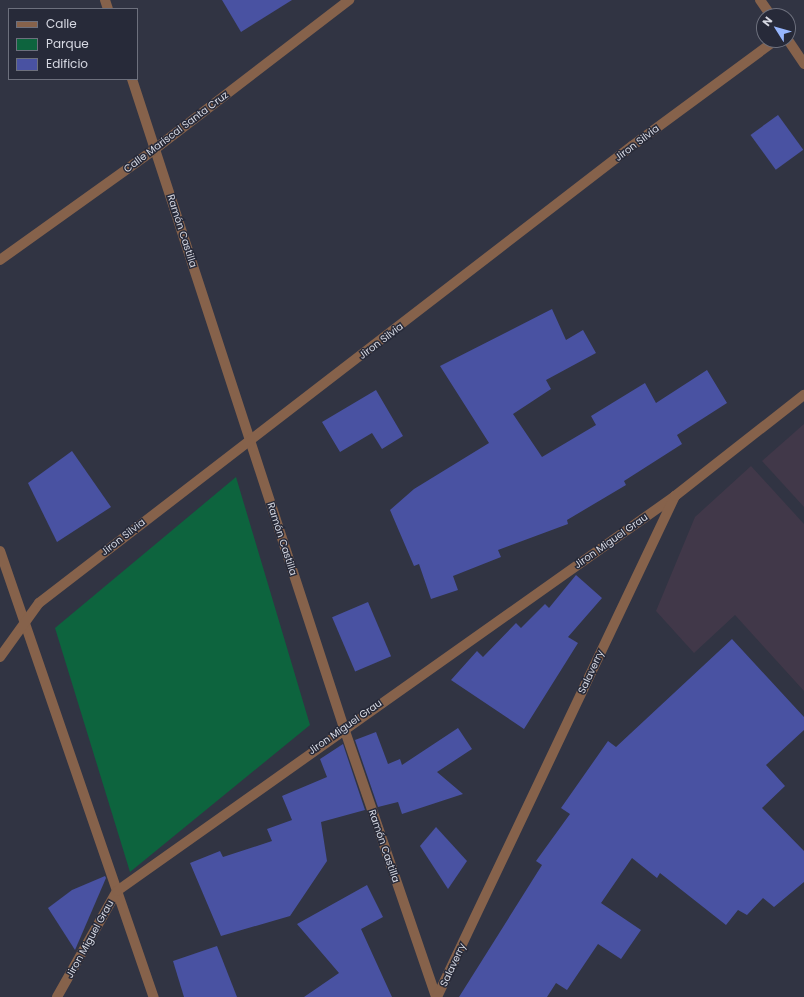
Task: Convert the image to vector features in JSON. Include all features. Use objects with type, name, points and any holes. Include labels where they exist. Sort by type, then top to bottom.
[{"type":"street","name":"Calle Mariscal Santa Cruz","points":[[0,260],[155,149],[349,0]]},
{"type":"street","name":"Jiron Silvia","points":[[0,657],[39,603],[249,439],[765,48]]},
{"type":"street","points":[[793,48],[804,64]]},
{"type":"street","name":"Ramón Castilla","points":[[132,80],[344,728],[437,997]]},
{"type":"street","name":"Salaverry","points":[[437,997],[675,496],[804,394]]},
{"type":"street","name":"Jiron Miguel Grau","points":[[57,997],[117,891],[344,728],[675,496]]},
{"type":"street","points":[[0,551],[154,997]]},
{"type":"shaded area","points":[[804,424],[804,507],[762,461]]},
{"type":"shaded area","points":[[751,466],[804,524],[804,691],[735,615],[694,653],[656,611],[695,517]]},
{"type":"green space","points":[[236,477],[310,725],[130,872],[55,628]]},
{"type":"building","points":[[222,0],[292,0],[241,32]]},
{"type":"building","points":[[778,115],[803,150],[776,170],[750,135]]},
{"type":"building","points":[[552,309],[566,340],[583,330],[596,353],[546,380],[551,389],[513,414],[542,457],[596,425],[591,416],[645,383],[656,403],[707,370],[727,403],[677,435],[682,444],[624,481],[626,485],[567,520],[568,524],[498,550],[501,557],[453,576],[458,590],[431,599],[419,564],[414,566],[390,510],[414,489],[489,443],[440,366]]},
{"type":"building","points":[[376,390],[403,436],[382,449],[372,433],[340,452],[322,422]]},
{"type":"building","points":[[72,451],[111,507],[57,542],[28,483]]},
{"type":"building","points":[[576,575],[602,598],[568,637],[578,643],[524,729],[451,680],[477,651],[483,657],[516,623],[521,628],[545,604],[549,608]]},
{"type":"building","points":[[368,602],[391,656],[355,672],[332,617]]},
{"type":"building","points":[[732,639],[804,717],[804,730],[766,765],[785,786],[762,808],[804,851],[804,882],[774,907],[763,898],[747,915],[738,910],[726,925],[660,873],[657,878],[632,858],[601,903],[641,930],[621,959],[598,944],[567,990],[556,983],[547,997],[459,997],[542,865],[536,861],[570,814],[561,808],[608,741],[616,747]]},
{"type":"building","points":[[458,728],[472,749],[437,772],[463,794],[402,814],[398,802],[378,807],[355,740],[376,732],[388,764],[400,759],[402,765]]},
{"type":"building","points":[[343,744],[365,810],[321,822],[327,861],[290,916],[221,936],[190,863],[220,851],[223,857],[272,841],[267,829],[292,820],[282,796],[327,777],[320,759]]},
{"type":"building","points":[[436,827],[467,861],[448,889],[420,846]]},
{"type":"building","points":[[105,876],[106,878],[75,950],[48,908],[72,890]]},
{"type":"building","points":[[367,885],[383,917],[361,929],[392,997],[304,997],[339,973],[297,924]]},
{"type":"building","points":[[217,946],[237,997],[184,997],[173,961]]}]
